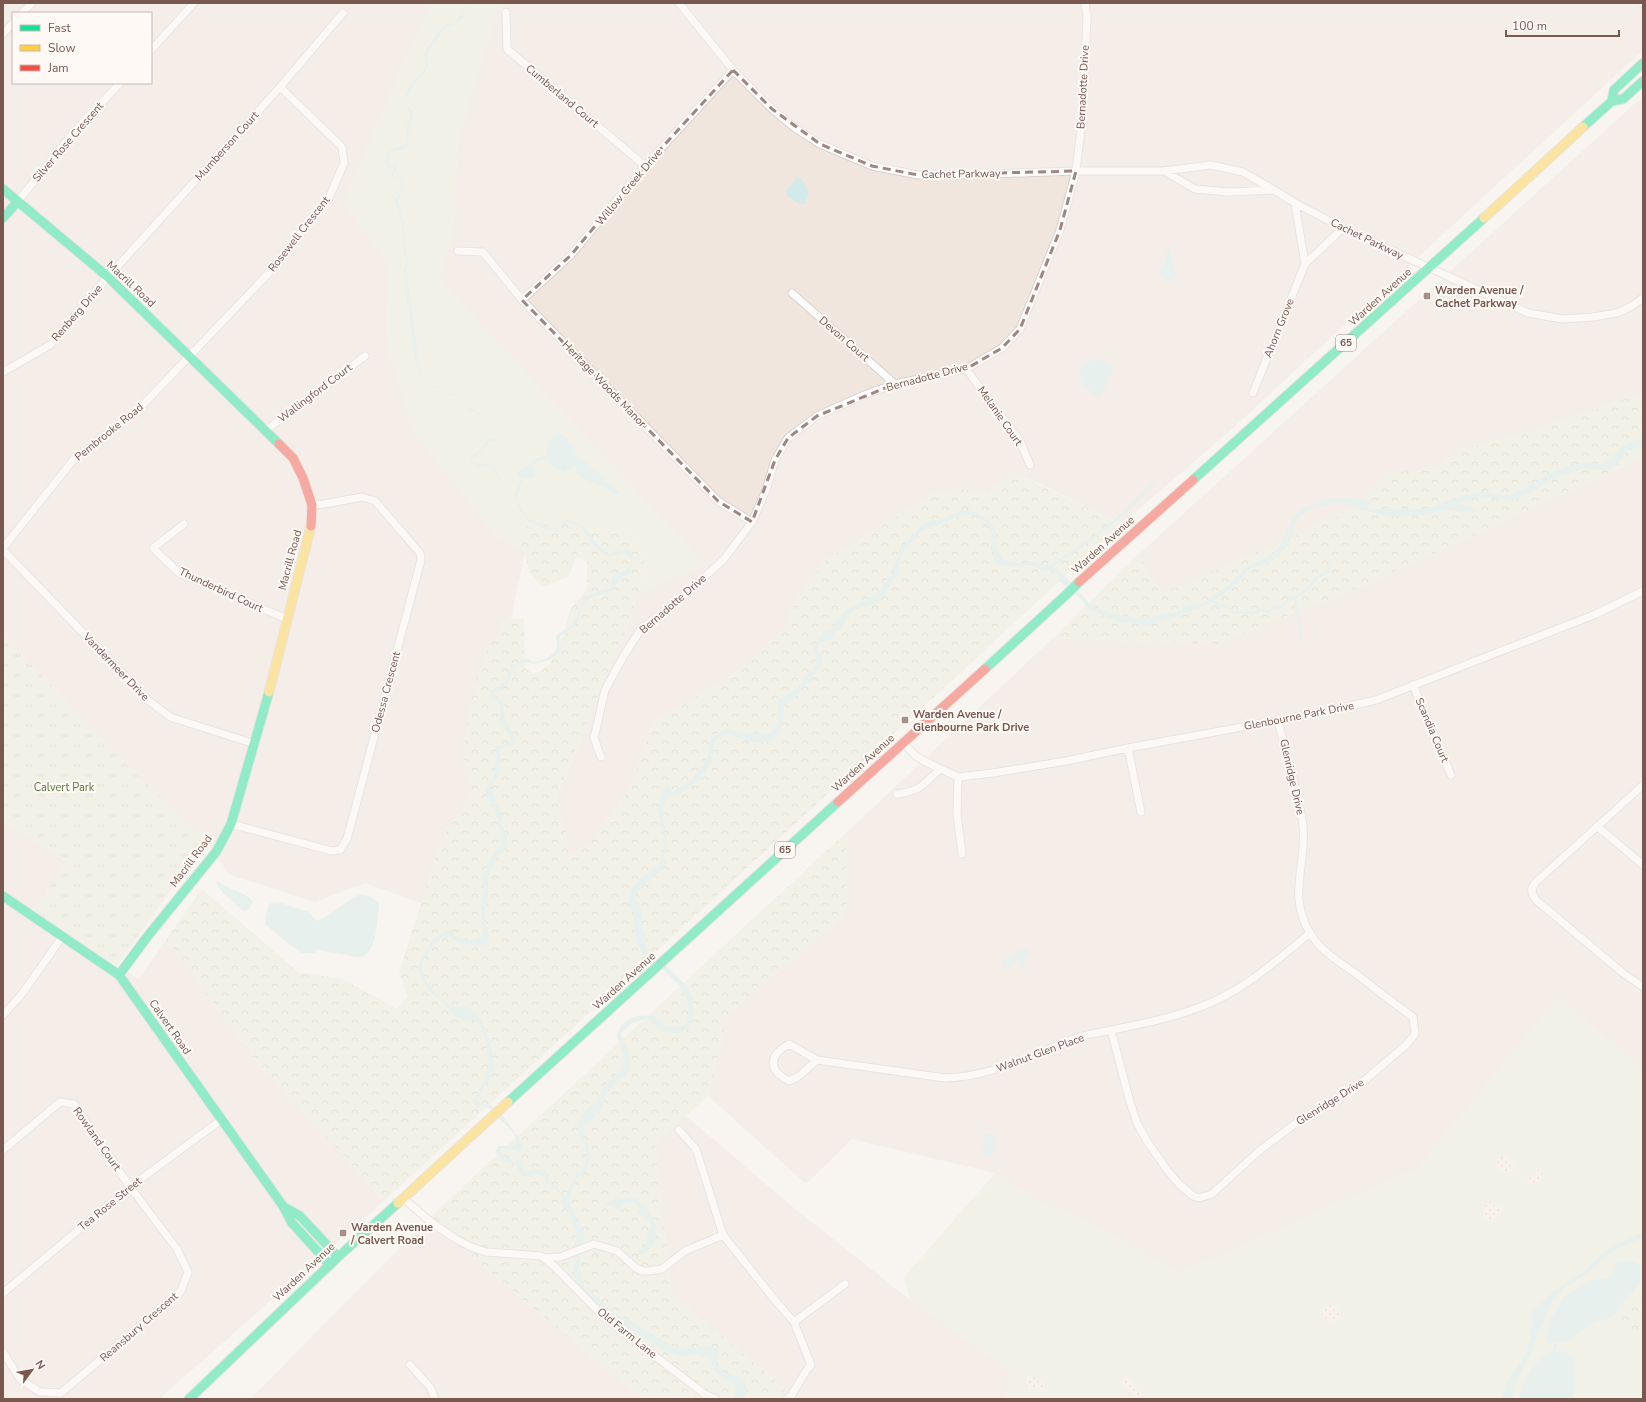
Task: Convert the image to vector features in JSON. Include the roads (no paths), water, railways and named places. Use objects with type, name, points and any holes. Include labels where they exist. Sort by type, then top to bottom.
[{"type":"main road","name":"Warden Avenue","points":[[1612,101],[1614,90],[1643,63]]},
{"type":"main road","name":"Warden Avenue","points":[[189,1399],[330,1264],[1068,594],[1079,582],[1429,268],[1612,101],[1624,99],[1643,81]]},
{"type":"main road","name":"Macrill Road","points":[[3,189],[108,277],[266,430],[293,458],[303,478],[312,505],[311,531],[255,744],[231,824],[216,852],[147,937],[119,975]]},
{"type":"main road","points":[[3,218],[18,201]]},
{"type":"main road","name":"Calvert Road","points":[[3,896],[119,975],[283,1206],[292,1223],[330,1264]]},
{"type":"main road","name":"Calvert Road","points":[[283,1206],[300,1216],[338,1257]]},
{"type":"street","points":[[23,12],[32,3]]},
{"type":"street","points":[[152,49],[194,3]]},
{"type":"street","name":"Cachet Parkway","points":[[678,3],[733,70],[772,109],[795,128],[820,144],[872,166],[918,175],[963,175],[1076,171],[1164,171],[1211,165],[1243,172],[1295,204],[1343,228],[1528,313],[1562,319],[1593,317],[1617,313],[1632,306],[1643,298]]},
{"type":"street","name":"Bernadotte Drive","points":[[600,757],[594,738],[605,690],[623,657],[641,629],[691,590],[724,559],[752,522],[766,490],[775,460],[788,438],[817,416],[864,395],[895,384],[966,369],[1002,348],[1020,329],[1060,230],[1076,171],[1083,113],[1087,16],[1085,3]]},
{"type":"street","name":"Cumberland Court","points":[[506,12],[507,49],[644,166]]},
{"type":"street","name":"Mumberson Court","points":[[108,277],[280,86],[343,13]]},
{"type":"street","points":[[3,34],[12,24]]},
{"type":"street","name":"Willow Creek Drive","points":[[522,300],[571,255],[644,166],[733,70]]},
{"type":"street","name":"Silver Rose Crescent","points":[[18,201],[74,132],[119,84]]},
{"type":"street","name":"Rosewell Crescent","points":[[190,356],[267,275],[329,198],[344,162],[342,147],[280,86]]},
{"type":"street","points":[[1164,171],[1195,189],[1229,192],[1274,190]]},
{"type":"street","points":[[1295,204],[1305,264]]},
{"type":"street","name":"Ahorn Grove","points":[[1253,393],[1305,264],[1343,228]]},
{"type":"street","name":"Heritage Woods Manor","points":[[458,251],[483,252],[522,300],[718,501],[752,522]]},
{"type":"street","name":"Renberg Drive","points":[[3,372],[50,345],[108,277]]},
{"type":"street","name":"Devon Court","points":[[792,293],[895,384]]},
{"type":"street","name":"Pembrooke Road","points":[[3,549],[74,459],[139,410],[190,356]]},
{"type":"street","name":"Wallingford Court","points":[[266,430],[365,356]]},
{"type":"street","name":"Melanie Court","points":[[966,369],[1020,441],[1030,465]]},
{"type":"street","name":"Odessa Crescent","points":[[231,824],[332,852],[340,850],[348,839],[421,560],[420,553],[376,501],[362,497],[312,505]]},
{"type":"street","name":"Thunderbird Court","points":[[184,524],[153,548],[179,572],[287,619]]},
{"type":"street","name":"Vandermeer Drive","points":[[3,549],[148,700],[170,717],[255,744]]},
{"type":"street","name":"Glenbourne Park Drive","points":[[958,777],[1066,761],[1354,706],[1376,700],[1596,614],[1643,591]]},
{"type":"street","name":"Scandia Court","points":[[1413,685],[1451,775]]},
{"type":"street","name":"Glenridge Drive","points":[[1111,1030],[1137,1123],[1166,1170],[1185,1190],[1193,1196],[1199,1198],[1212,1194],[1260,1150],[1299,1121],[1359,1085],[1406,1045],[1415,1034],[1413,1017],[1336,959],[1316,942],[1302,918],[1298,889],[1304,844],[1303,826],[1278,720]]},
{"type":"street","points":[[903,743],[916,756],[958,777],[957,814],[962,854]]},
{"type":"street","points":[[1128,748],[1141,812]]},
{"type":"street","points":[[898,794],[912,792],[918,789],[940,769]]},
{"type":"street","points":[[1643,785],[1536,882],[1532,888],[1532,892],[1536,900],[1623,973],[1643,987]]},
{"type":"street","points":[[1598,826],[1643,865]]},
{"type":"street","name":"Walnut Glen Place","points":[[817,1060],[799,1076],[789,1081],[781,1077],[774,1070],[773,1060],[779,1049],[789,1044],[817,1060],[945,1078],[963,1078],[997,1069],[1072,1039],[1200,1007],[1227,995],[1264,971],[1310,933]]},
{"type":"street","points":[[3,1015],[22,994],[62,937]]},
{"type":"street","name":"Rowland Court","points":[[3,1150],[60,1102],[74,1104],[130,1187]]},
{"type":"street","name":"Tea Rose Street","points":[[3,1293],[130,1187],[221,1120]]},
{"type":"street","points":[[679,1130],[696,1149],[723,1235],[794,1322],[811,1365],[791,1396],[787,1399]]},
{"type":"street","name":"Reansbury Crescent","points":[[3,1352],[20,1380],[40,1392],[61,1393],[181,1291],[188,1272],[177,1249],[130,1187]]},
{"type":"street","points":[[403,1198],[432,1223],[456,1239],[471,1247],[486,1252],[541,1256],[544,1258],[560,1256],[594,1244],[617,1251],[631,1264],[642,1271],[662,1269],[685,1251],[723,1235]]},
{"type":"street","name":"Old Farm Lane","points":[[544,1258],[554,1266],[605,1318],[706,1395],[716,1399]]},
{"type":"street","points":[[794,1322],[845,1284]]},
{"type":"street","points":[[410,1365],[430,1387],[435,1399]]},
{"type":"water","points":[[472,3],[474,3],[472,6],[467,7],[463,13],[465,7],[471,6]]},
{"type":"water","points":[[463,13],[464,17],[454,25],[446,27],[427,52],[428,65],[422,76],[415,81],[406,99],[406,93],[409,88],[426,66],[424,56],[426,49],[444,26],[455,24]]},
{"type":"water","points":[[407,104],[413,111],[409,126],[407,146],[402,150],[393,150],[389,155],[389,165],[395,164],[397,167],[393,175],[394,177],[402,178],[403,181],[403,188],[398,204],[400,205],[401,217],[405,226],[403,229],[406,239],[404,246],[409,263],[406,271],[417,346],[417,362],[428,385],[444,388],[428,386],[421,374],[415,358],[404,270],[407,263],[403,248],[405,239],[402,229],[403,225],[400,218],[399,207],[397,208],[395,206],[395,200],[400,193],[402,181],[398,178],[392,178],[393,166],[387,167],[386,154],[394,148],[403,146],[406,143],[407,126],[411,115]]},
{"type":"water","points":[[797,178],[802,179],[809,193],[804,204],[799,204],[787,196],[786,191]]},
{"type":"water","points":[[1169,248],[1177,276],[1172,280],[1167,281],[1160,271]]},
{"type":"water","points":[[1096,358],[1109,364],[1113,371],[1100,397],[1094,395],[1082,383],[1079,374],[1082,367]]},
{"type":"water","points":[[444,388],[450,394],[459,395],[450,395]]},
{"type":"water","points":[[460,397],[468,406],[479,413],[493,428],[478,413],[470,410]]},
{"type":"water","points":[[560,433],[574,448],[578,459],[586,462],[620,493],[618,495],[613,494],[605,488],[580,477],[577,472],[576,465],[564,472],[552,466],[548,459],[547,452],[552,437]]},
{"type":"water","points":[[495,436],[496,441],[490,441],[472,460],[473,462],[481,465],[484,464],[494,466],[503,485],[493,468],[488,466],[481,467],[473,463],[470,459],[489,439],[495,439]]},
{"type":"water","points":[[1643,439],[1643,446],[1627,451],[1613,468],[1603,470],[1591,468],[1564,474],[1551,479],[1537,489],[1512,501],[1479,496],[1456,505],[1469,506],[1475,511],[1474,512],[1450,510],[1422,515],[1396,517],[1374,513],[1352,505],[1332,503],[1312,508],[1298,518],[1289,543],[1279,556],[1271,561],[1250,569],[1236,584],[1214,601],[1179,616],[1146,626],[1137,623],[1119,622],[1087,608],[1083,601],[1060,582],[1058,574],[1056,573],[1042,570],[1031,565],[1007,566],[998,564],[994,561],[994,554],[990,549],[993,540],[991,531],[986,522],[978,517],[970,515],[958,516],[937,526],[931,526],[920,532],[902,554],[899,563],[899,572],[880,600],[868,606],[853,610],[840,628],[834,632],[832,638],[818,644],[817,650],[823,657],[821,666],[799,694],[784,705],[781,729],[775,737],[771,740],[757,743],[725,735],[717,738],[714,744],[711,762],[705,773],[691,786],[676,796],[669,795],[665,801],[663,807],[663,820],[667,839],[667,849],[663,858],[667,863],[634,897],[641,909],[641,927],[645,936],[647,953],[653,958],[661,960],[689,989],[694,1002],[692,1021],[687,1029],[679,1033],[665,1032],[653,1022],[646,1019],[633,1023],[621,1033],[629,1053],[629,1070],[628,1073],[618,1080],[605,1095],[603,1107],[592,1119],[585,1123],[583,1138],[586,1140],[588,1148],[588,1163],[586,1171],[575,1181],[570,1196],[570,1206],[581,1226],[584,1237],[580,1247],[579,1265],[582,1281],[587,1292],[594,1294],[611,1312],[633,1322],[670,1345],[681,1349],[700,1346],[718,1349],[717,1363],[722,1370],[726,1373],[739,1377],[746,1384],[747,1391],[742,1399],[735,1399],[736,1386],[724,1379],[713,1369],[712,1361],[709,1357],[696,1354],[681,1356],[662,1350],[648,1340],[611,1319],[605,1311],[589,1299],[580,1289],[575,1277],[573,1246],[576,1241],[576,1230],[570,1214],[561,1202],[561,1195],[555,1188],[547,1184],[543,1175],[523,1176],[517,1166],[505,1161],[497,1155],[495,1152],[499,1146],[516,1146],[515,1134],[489,1108],[477,1106],[474,1103],[487,1073],[488,1061],[487,1048],[480,1026],[475,1022],[460,1019],[454,1015],[441,1000],[428,990],[421,975],[420,962],[431,942],[438,935],[452,930],[454,936],[469,941],[482,937],[484,934],[481,905],[485,889],[482,879],[491,857],[503,842],[495,808],[487,797],[485,790],[493,779],[497,756],[496,747],[510,743],[512,739],[499,721],[501,705],[490,696],[490,691],[505,682],[511,666],[523,659],[528,658],[536,662],[545,659],[554,653],[557,648],[556,635],[572,624],[577,617],[585,597],[610,587],[614,574],[625,570],[632,560],[625,553],[611,556],[600,552],[579,526],[573,523],[566,522],[561,527],[556,529],[552,530],[528,521],[520,510],[515,496],[528,519],[555,529],[566,520],[574,522],[586,530],[604,550],[610,554],[629,548],[633,558],[628,574],[621,578],[611,591],[587,599],[581,608],[579,619],[574,627],[560,636],[559,640],[561,652],[550,659],[536,664],[523,662],[512,668],[509,680],[505,686],[493,694],[503,703],[504,717],[515,737],[512,746],[502,747],[499,750],[500,769],[491,790],[495,794],[497,805],[503,816],[501,825],[507,834],[507,843],[504,851],[496,857],[488,877],[488,896],[484,916],[488,930],[488,942],[484,945],[474,946],[469,943],[460,943],[445,935],[425,956],[422,964],[422,970],[432,989],[443,1001],[455,1008],[463,1006],[469,1008],[478,1016],[485,1027],[493,1054],[494,1072],[477,1100],[492,1106],[500,1113],[514,1131],[523,1146],[522,1150],[519,1151],[501,1148],[501,1154],[515,1161],[521,1160],[523,1162],[523,1172],[543,1169],[546,1171],[549,1182],[566,1196],[577,1172],[583,1169],[585,1163],[585,1147],[578,1133],[581,1118],[587,1109],[599,1101],[603,1088],[623,1066],[624,1060],[622,1048],[617,1036],[623,1024],[635,1017],[648,1016],[657,1017],[659,1021],[668,1027],[681,1026],[685,1025],[688,1014],[687,997],[683,990],[657,964],[647,959],[640,949],[635,930],[634,914],[628,904],[632,888],[640,879],[659,865],[665,839],[658,815],[658,806],[665,787],[669,786],[670,791],[673,792],[692,779],[707,758],[709,743],[715,734],[727,729],[746,734],[753,732],[766,735],[770,734],[777,724],[779,699],[798,687],[814,667],[816,658],[813,648],[824,632],[834,627],[846,610],[877,593],[892,574],[900,548],[925,523],[933,520],[939,520],[961,511],[978,513],[987,519],[994,527],[997,535],[996,547],[1003,560],[1017,563],[1035,562],[1051,566],[1057,569],[1069,580],[1090,604],[1108,613],[1141,618],[1177,612],[1187,606],[1202,604],[1230,584],[1250,565],[1274,554],[1280,546],[1293,517],[1302,509],[1326,500],[1342,498],[1370,501],[1372,503],[1367,507],[1369,509],[1421,509],[1428,508],[1461,496],[1482,492],[1507,496],[1530,486],[1547,475],[1565,467],[1582,463],[1599,465],[1606,463],[1622,446],[1630,442]]},
{"type":"water","points":[[529,465],[535,468],[535,477],[526,478],[518,475],[518,472]]},
{"type":"water","points":[[218,881],[250,898],[253,902],[249,909],[245,911],[242,910],[224,894],[216,883]]},
{"type":"water","points":[[359,895],[370,897],[379,903],[376,934],[370,949],[361,957],[327,952],[318,949],[314,953],[302,953],[265,924],[268,905],[273,902],[309,912],[317,921],[329,915]]},
{"type":"water","points":[[1025,949],[1028,950],[1027,956],[1023,960],[1026,968],[1025,970],[1020,969],[1019,961],[1015,962],[1011,969],[1004,968],[1001,963],[1011,954]]},
{"type":"water","points":[[987,1133],[992,1134],[997,1141],[996,1149],[993,1155],[988,1157],[982,1152],[985,1143],[983,1136]]},
{"type":"water","points":[[625,1198],[637,1199],[650,1212],[655,1222],[655,1239],[647,1252],[642,1255],[637,1252],[647,1244],[646,1236],[652,1226],[646,1217],[637,1213],[639,1207],[636,1203],[624,1203],[619,1209],[605,1204],[607,1202]]},
{"type":"water","points":[[1643,1233],[1643,1238],[1625,1245],[1609,1254],[1601,1260],[1594,1269],[1566,1286],[1552,1301],[1537,1335],[1534,1347],[1516,1382],[1512,1399],[1502,1399],[1508,1380],[1527,1353],[1531,1330],[1534,1326],[1532,1323],[1533,1311],[1554,1291],[1587,1269],[1605,1251],[1631,1237]]},
{"type":"water","points":[[1618,1262],[1635,1262],[1641,1265],[1642,1272],[1636,1288],[1615,1314],[1606,1319],[1595,1321],[1577,1333],[1571,1340],[1549,1343],[1546,1337],[1552,1317],[1564,1297],[1591,1280],[1605,1279],[1612,1276],[1615,1265]]},
{"type":"water","points":[[1552,1351],[1565,1352],[1572,1357],[1576,1376],[1572,1399],[1520,1399],[1524,1384],[1535,1365]]},
{"type":"waterway","points":[[531,466],[535,461],[547,457]]},
{"type":"waterway","points":[[516,497],[522,478]]},
{"type":"waterway","points":[[1051,566],[1118,518],[1153,483]]},
{"type":"waterway","points":[[1295,598],[1310,587],[1317,577],[1328,572],[1330,567]]},
{"type":"waterway","points":[[1214,601],[1219,605],[1226,606],[1234,612],[1250,613],[1261,610],[1268,612],[1274,607],[1281,607],[1290,597],[1295,598]]},
{"type":"waterway","points":[[1295,598],[1301,638]]},
{"type":"waterway","points":[[1554,1351],[1556,1343]]},
{"type":"place","name":"Warden Avenue / Cachet Parkway","points":[[1427,296]]},
{"type":"place","name":"Warden Avenue / Glenbourne Park Drive","points":[[905,720]]},
{"type":"place","name":"Warden Avenue / Calvert Road","points":[[343,1233]]},
{"type":"park label","name":"Calvert Park","points":[[64,787]]}]
